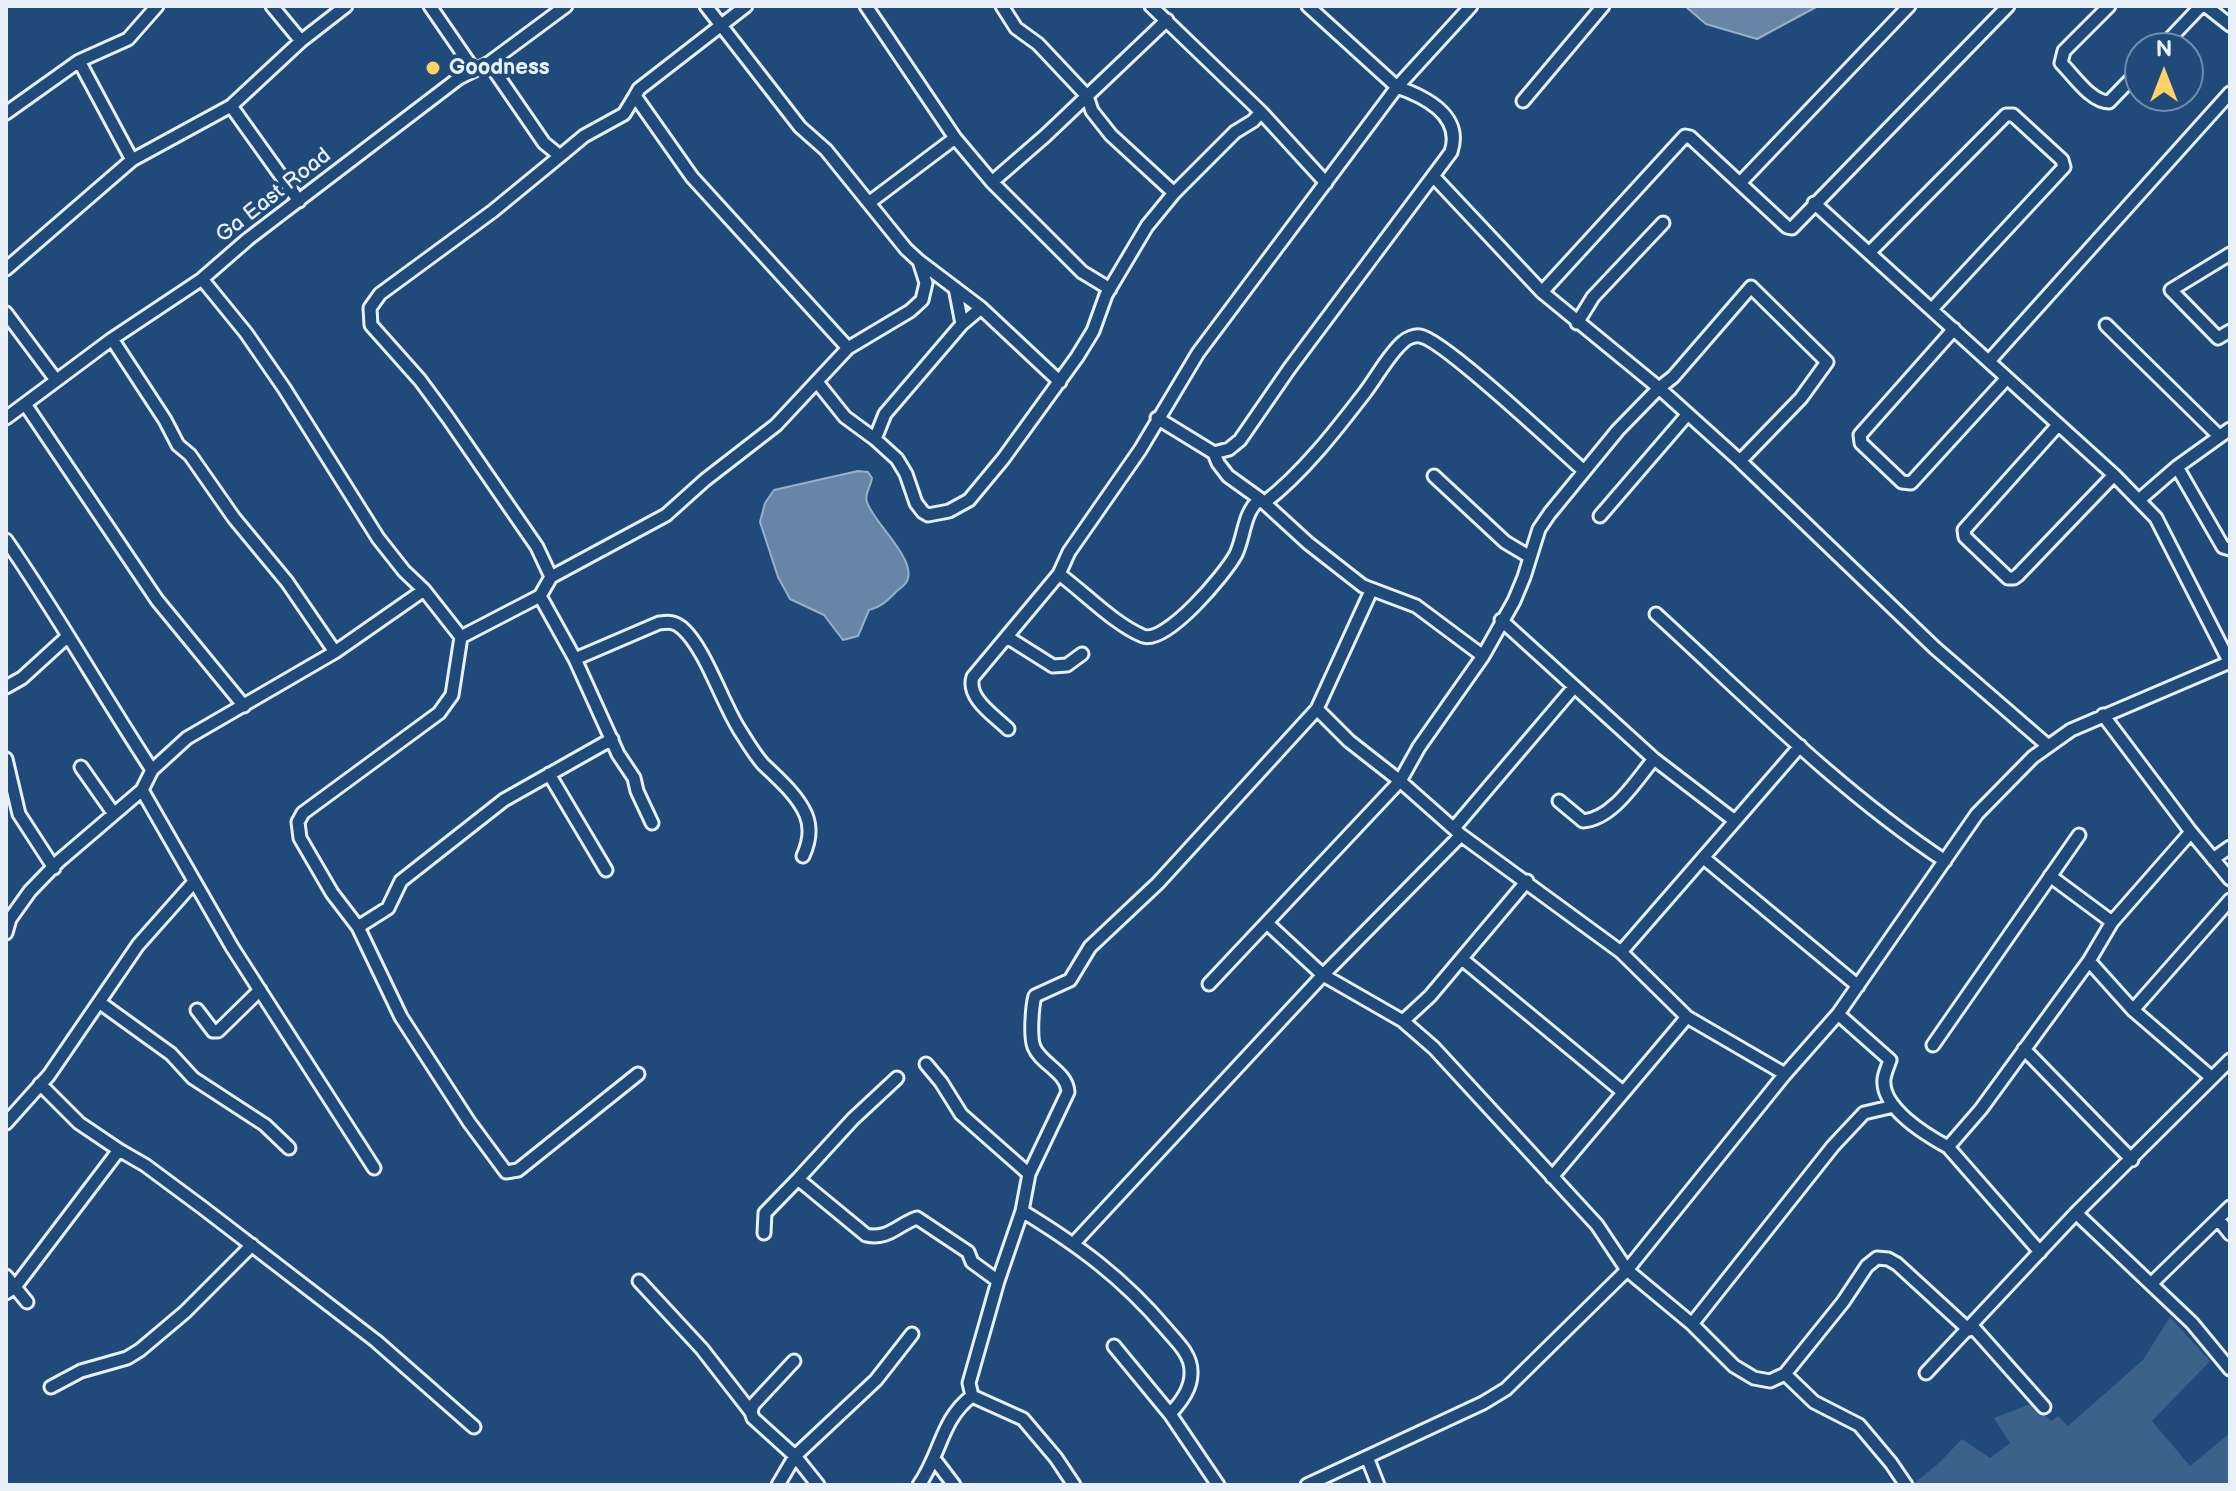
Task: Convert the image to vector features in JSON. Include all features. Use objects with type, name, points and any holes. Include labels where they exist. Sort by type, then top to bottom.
[{"type":"street","points":[[6,113],[79,61],[128,39],[157,6]]},
{"type":"street","points":[[272,6],[301,41]]},
{"type":"street","points":[[6,269],[132,160],[231,106],[301,41],[346,6]]},
{"type":"street","points":[[430,6],[474,70]]},
{"type":"street","name":"Ga East Road","points":[[6,418],[112,339],[202,279],[459,78],[489,63],[566,6]]},
{"type":"street","points":[[706,6],[800,127],[826,150],[919,261],[981,308],[1060,382]]},
{"type":"street","points":[[551,577],[537,547],[448,418],[420,380],[371,325],[370,308],[380,294],[493,211],[584,136],[624,114],[639,89],[746,6]]},
{"type":"street","points":[[866,6],[955,138],[992,182],[1082,272],[1110,289]]},
{"type":"street","points":[[1002,6],[1012,24],[1038,44],[1087,96],[1092,111],[1111,135],[1174,193]]},
{"type":"street","points":[[1151,6],[1261,112],[1326,183]]},
{"type":"street","points":[[1008,729],[975,696],[971,684],[973,677],[1059,574],[1069,552],[1140,450],[1207,339],[1281,245],[1397,87],[1471,6]]},
{"type":"street","points":[[1523,101],[1603,6]]},
{"type":"street","points":[[1740,183],[1909,6]]},
{"type":"street","points":[[1542,292],[1685,136],[1690,137],[1787,227],[1795,226],[2008,6]]},
{"type":"street","points":[[2109,6],[2064,51],[2061,63],[2097,99],[2105,103],[2124,87]]},
{"type":"street","points":[[2177,32],[2204,6],[2227,18]]},
{"type":"street","points":[[1214,453],[1229,449],[1240,440],[1289,369],[1451,152],[1456,139],[1454,128],[1428,101],[1397,87],[1311,7]]},
{"type":"street","points":[[992,182],[1167,20]]},
{"type":"street","points":[[79,61],[132,160]]},
{"type":"street","points":[[489,63],[544,143],[560,156]]},
{"type":"street","points":[[1989,361],[2230,93]]},
{"type":"street","points":[[635,96],[692,177],[848,348]]},
{"type":"street","points":[[231,106],[299,201]]},
{"type":"street","points":[[817,382],[845,417],[897,459],[918,508],[928,515],[949,511],[977,492],[1060,382],[1093,331],[1110,289],[1147,226],[1174,193],[1235,132],[1261,112]]},
{"type":"street","points":[[1870,252],[2006,115],[2013,115],[2062,160],[2064,167],[1933,308]]},
{"type":"street","points":[[870,202],[955,138]]},
{"type":"street","points":[[1433,176],[1542,292],[1659,388],[1740,461],[1935,648],[2047,745]]},
{"type":"street","points":[[1307,1485],[1483,1403],[1506,1389],[1627,1270],[1785,1074],[1838,1014],[1977,814],[2047,745],[2071,730],[2230,663],[2162,528],[2139,500],[1933,308],[1814,203]]},
{"type":"street","points":[[1577,323],[1593,297],[1663,223]]},
{"type":"street","points":[[2230,254],[2171,290],[2218,338],[2230,331]]},
{"type":"street","points":[[461,637],[540,596],[551,577],[666,515],[776,425],[848,348],[910,311],[922,300],[926,283],[919,261]]},
{"type":"street","points":[[202,279],[264,358],[334,464],[378,538],[461,637],[452,695],[439,713],[303,813],[298,822],[300,838],[332,893],[358,927],[401,1017],[469,1122],[506,1172],[518,1170],[638,1074]]},
{"type":"street","points":[[955,288],[962,324]]},
{"type":"street","points":[[1209,984],[1400,781],[1419,747],[1483,656],[1514,601],[1539,529],[1618,430],[1687,362],[1747,288],[1753,289],[1827,362],[1801,398],[1740,461]]},
{"type":"street","points":[[875,439],[885,414],[962,324],[981,308]]},
{"type":"street","points":[[6,313],[56,380]]},
{"type":"street","points":[[2106,325],[2225,432],[2139,500]]},
{"type":"street","points":[[1954,329],[1860,435],[1861,443],[1902,482],[1911,483],[2007,378]]},
{"type":"street","points":[[1059,574],[1142,636],[1155,636],[1198,604],[1213,587],[1235,554],[1249,510],[1296,475],[1404,341],[1418,336],[1428,339],[1457,359],[1584,471]]},
{"type":"street","points":[[112,339],[178,445],[190,455],[234,518],[287,582],[335,652]]},
{"type":"street","points":[[25,404],[157,600],[244,706]]},
{"type":"street","points":[[1600,516],[1687,415]]},
{"type":"street","points":[[1157,418],[1214,453],[1228,476],[1371,591],[1416,606],[1483,656]]},
{"type":"street","points":[[2058,425],[1964,530],[1965,537],[2008,578],[2018,575],[2114,475]]},
{"type":"street","points":[[2177,467],[2223,547],[2230,549]]},
{"type":"street","points":[[1434,476],[1505,542],[1530,557]]},
{"type":"street","points":[[7,545],[152,770]]},
{"type":"street","points":[[6,933],[19,904],[39,881],[142,790],[152,770],[187,738],[335,652],[424,590]]},
{"type":"street","points":[[972,1396],[969,1383],[1022,1211],[1029,1174],[1068,1087],[1034,1047],[1031,1009],[1035,996],[1070,980],[1090,947],[1158,883],[1317,709],[1371,591]]},
{"type":"street","points":[[540,596],[575,659],[624,766],[634,778],[652,823]]},
{"type":"street","points":[[1656,614],[1896,829],[1945,861]]},
{"type":"street","points":[[1501,620],[1654,759],[1735,821]]},
{"type":"street","points":[[575,659],[659,623],[671,622],[682,628],[705,661],[722,700],[746,740],[806,814],[810,842],[803,856]]},
{"type":"street","points":[[6,687],[22,678],[68,636]]},
{"type":"street","points":[[1007,637],[1053,666],[1067,665],[1082,654]]},
{"type":"street","points":[[1074,1243],[1458,832],[1574,687]]},
{"type":"street","points":[[1317,709],[1349,741],[1458,832],[1621,952],[1687,1017],[1785,1074]]},
{"type":"street","points":[[2103,715],[2230,879]]},
{"type":"street","points":[[358,927],[388,908],[401,881],[504,800],[612,739]]},
{"type":"street","points":[[1621,952],[1705,859],[1800,746]]},
{"type":"street","points":[[6,759],[19,814],[54,868]]},
{"type":"street","points":[[1559,801],[1583,821],[1591,820],[1610,809],[1654,759]]},
{"type":"street","points":[[81,767],[114,814]]},
{"type":"street","points":[[549,774],[606,870]]},
{"type":"street","points":[[142,790],[193,883],[374,1168]]},
{"type":"street","points":[[1948,1147],[1981,1109],[2089,961],[2112,922],[2191,832]]},
{"type":"street","points":[[1933,1045],[2079,835]]},
{"type":"street","points":[[2213,859],[2230,847]]},
{"type":"street","points":[[1705,859],[1858,986]]},
{"type":"street","points":[[2050,876],[2112,922]]},
{"type":"street","points":[[1403,1021],[1462,959],[1527,881]]},
{"type":"street","points":[[6,1123],[40,1084],[138,945],[193,883]]},
{"type":"street","points":[[2133,1010],[2230,900]]},
{"type":"street","points":[[1268,924],[1323,975],[1403,1021],[1434,1048],[1597,1225],[1627,1270],[1692,1324],[1734,1366],[1754,1378],[1770,1381],[1785,1374],[1843,1302],[1867,1266],[1877,1258],[1888,1259],[1970,1328],[2044,1407]]},
{"type":"street","points":[[1462,959],[1623,1092]]},
{"type":"street","points":[[2089,961],[2133,1010],[2212,1078]]},
{"type":"street","points":[[197,1010],[213,1031],[218,1031],[260,990]]},
{"type":"street","points":[[99,1002],[171,1054],[193,1078],[265,1125],[289,1148]]},
{"type":"street","points":[[1838,1014],[1890,1060],[1883,1082],[1894,1106],[1916,1129],[1948,1147],[2040,1252]]},
{"type":"street","points":[[1552,1177],[1687,1017]]},
{"type":"street","points":[[2024,1049],[2132,1160]]},
{"type":"street","points":[[1926,1373],[2076,1213],[2230,1060]]},
{"type":"street","points":[[926,1064],[961,1114],[1029,1174]]},
{"type":"street","points":[[764,1233],[765,1213],[853,1119],[897,1078]]},
{"type":"street","points":[[40,1084],[79,1123],[145,1165],[376,1341],[474,1427]]},
{"type":"street","points":[[1692,1324],[1833,1146],[1864,1113],[1894,1106]]},
{"type":"street","points":[[11,1290],[119,1150]]},
{"type":"street","points":[[798,1179],[866,1235],[887,1235],[917,1218],[968,1252],[972,1262],[998,1281]]},
{"type":"street","points":[[2152,1283],[2230,1207]]},
{"type":"street","points":[[1022,1211],[1074,1243],[1120,1280],[1186,1353],[1192,1368],[1190,1382],[1184,1398],[1170,1414]]},
{"type":"street","points":[[2076,1213],[2192,1323],[2230,1369]]},
{"type":"street","points":[[2218,1219],[2230,1234]]},
{"type":"street","points":[[51,1387],[81,1371],[127,1358],[140,1350],[185,1312],[252,1245]]},
{"type":"street","points":[[6,1276],[11,1290],[27,1302]]},
{"type":"street","points":[[639,1281],[702,1349],[753,1418],[795,1456],[818,1485]]},
{"type":"street","points":[[778,1485],[795,1456],[876,1380],[912,1334]]},
{"type":"street","points":[[1114,1346],[1170,1414],[1218,1485]]},
{"type":"street","points":[[751,1412],[753,1405],[794,1361]]},
{"type":"street","points":[[1785,1374],[1814,1402],[1859,1425],[1906,1485]]},
{"type":"street","points":[[919,1485],[935,1460],[947,1424],[958,1407],[972,1396]]},
{"type":"street","points":[[972,1396],[1023,1419],[1074,1485]]},
{"type":"street","points":[[1367,1457],[1378,1485]]},
{"type":"street","points":[[935,1460],[954,1485]]},
{"type":"shaded area","points":[[1685,6],[1818,6],[1757,39],[1706,24]]},
{"type":"shaded area","points":[[858,471],[868,472],[872,478],[867,502],[902,554],[908,575],[904,585],[886,601],[869,610],[858,636],[843,640],[824,615],[790,599],[778,577],[760,522],[765,503],[774,490]]},
{"type":"shaded area","points":[[2170,1317],[2210,1361],[2152,1421],[2190,1466],[2230,1433],[2230,1485],[1912,1485],[1962,1439],[1990,1458],[2010,1443],[1994,1418],[2033,1403],[2051,1421],[2058,1416],[2068,1426],[2143,1360]]},
{"type":"place","name":"Goodness","points":[[433,68]]}]
